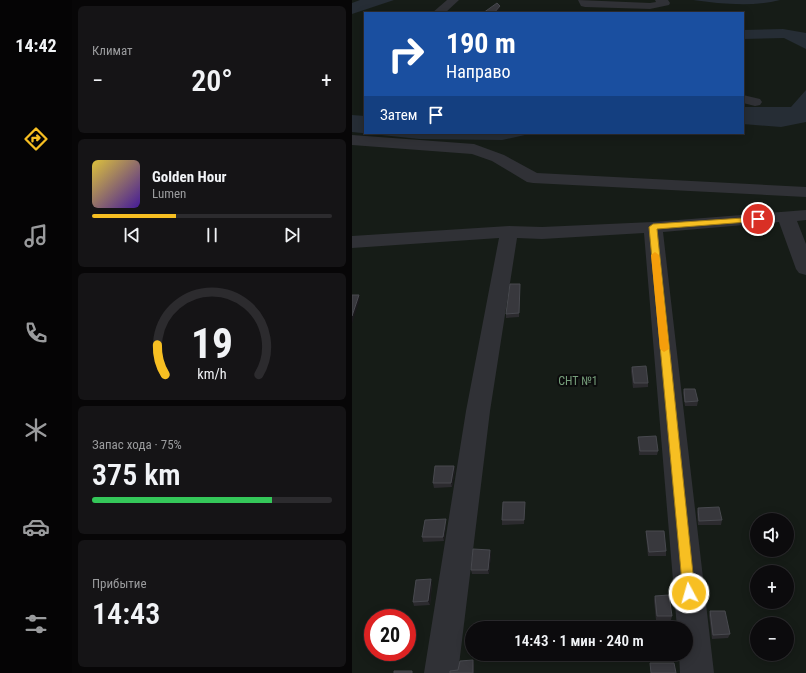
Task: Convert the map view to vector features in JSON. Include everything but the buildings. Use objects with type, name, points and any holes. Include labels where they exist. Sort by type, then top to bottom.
[{"type":"street","points":[[439,12],[454,0]]},
{"type":"street","points":[[583,0],[585,4],[650,6],[665,3],[660,0]]},
{"type":"street","points":[[352,140],[474,150],[498,158],[533,178],[806,192]]},
{"type":"street","points":[[354,247],[509,232],[542,233],[653,227],[806,215]]},
{"type":"street","points":[[786,217],[806,269]]},
{"type":"street","points":[[653,227],[697,673]]},
{"type":"street","points":[[441,673],[478,411],[509,232]]},
{"type":"green space","name":"СНТ №1","points":[[352,0],[806,0],[806,673],[352,673]]},
{"type":"shaded area","points":[[360,0],[394,0],[352,14],[352,3]]},
{"type":"shaded area","points":[[693,0],[780,0],[759,4],[725,4]]},
{"type":"shaded area","points":[[783,29],[806,33],[806,49],[784,38],[744,39],[744,30]]},
{"type":"shaded area","points":[[806,90],[806,122],[781,127],[744,124],[744,107],[791,107]]},
{"type":"shaded area","points":[[352,115],[364,116],[364,133],[352,132]]},
{"type":"shaded area","points":[[371,134],[529,134],[502,140],[420,139]]},
{"type":"slow traffic","points":[[655,255],[664,349]]},
{"type":"route","points":[[689,593],[653,227],[758,219]]}]
